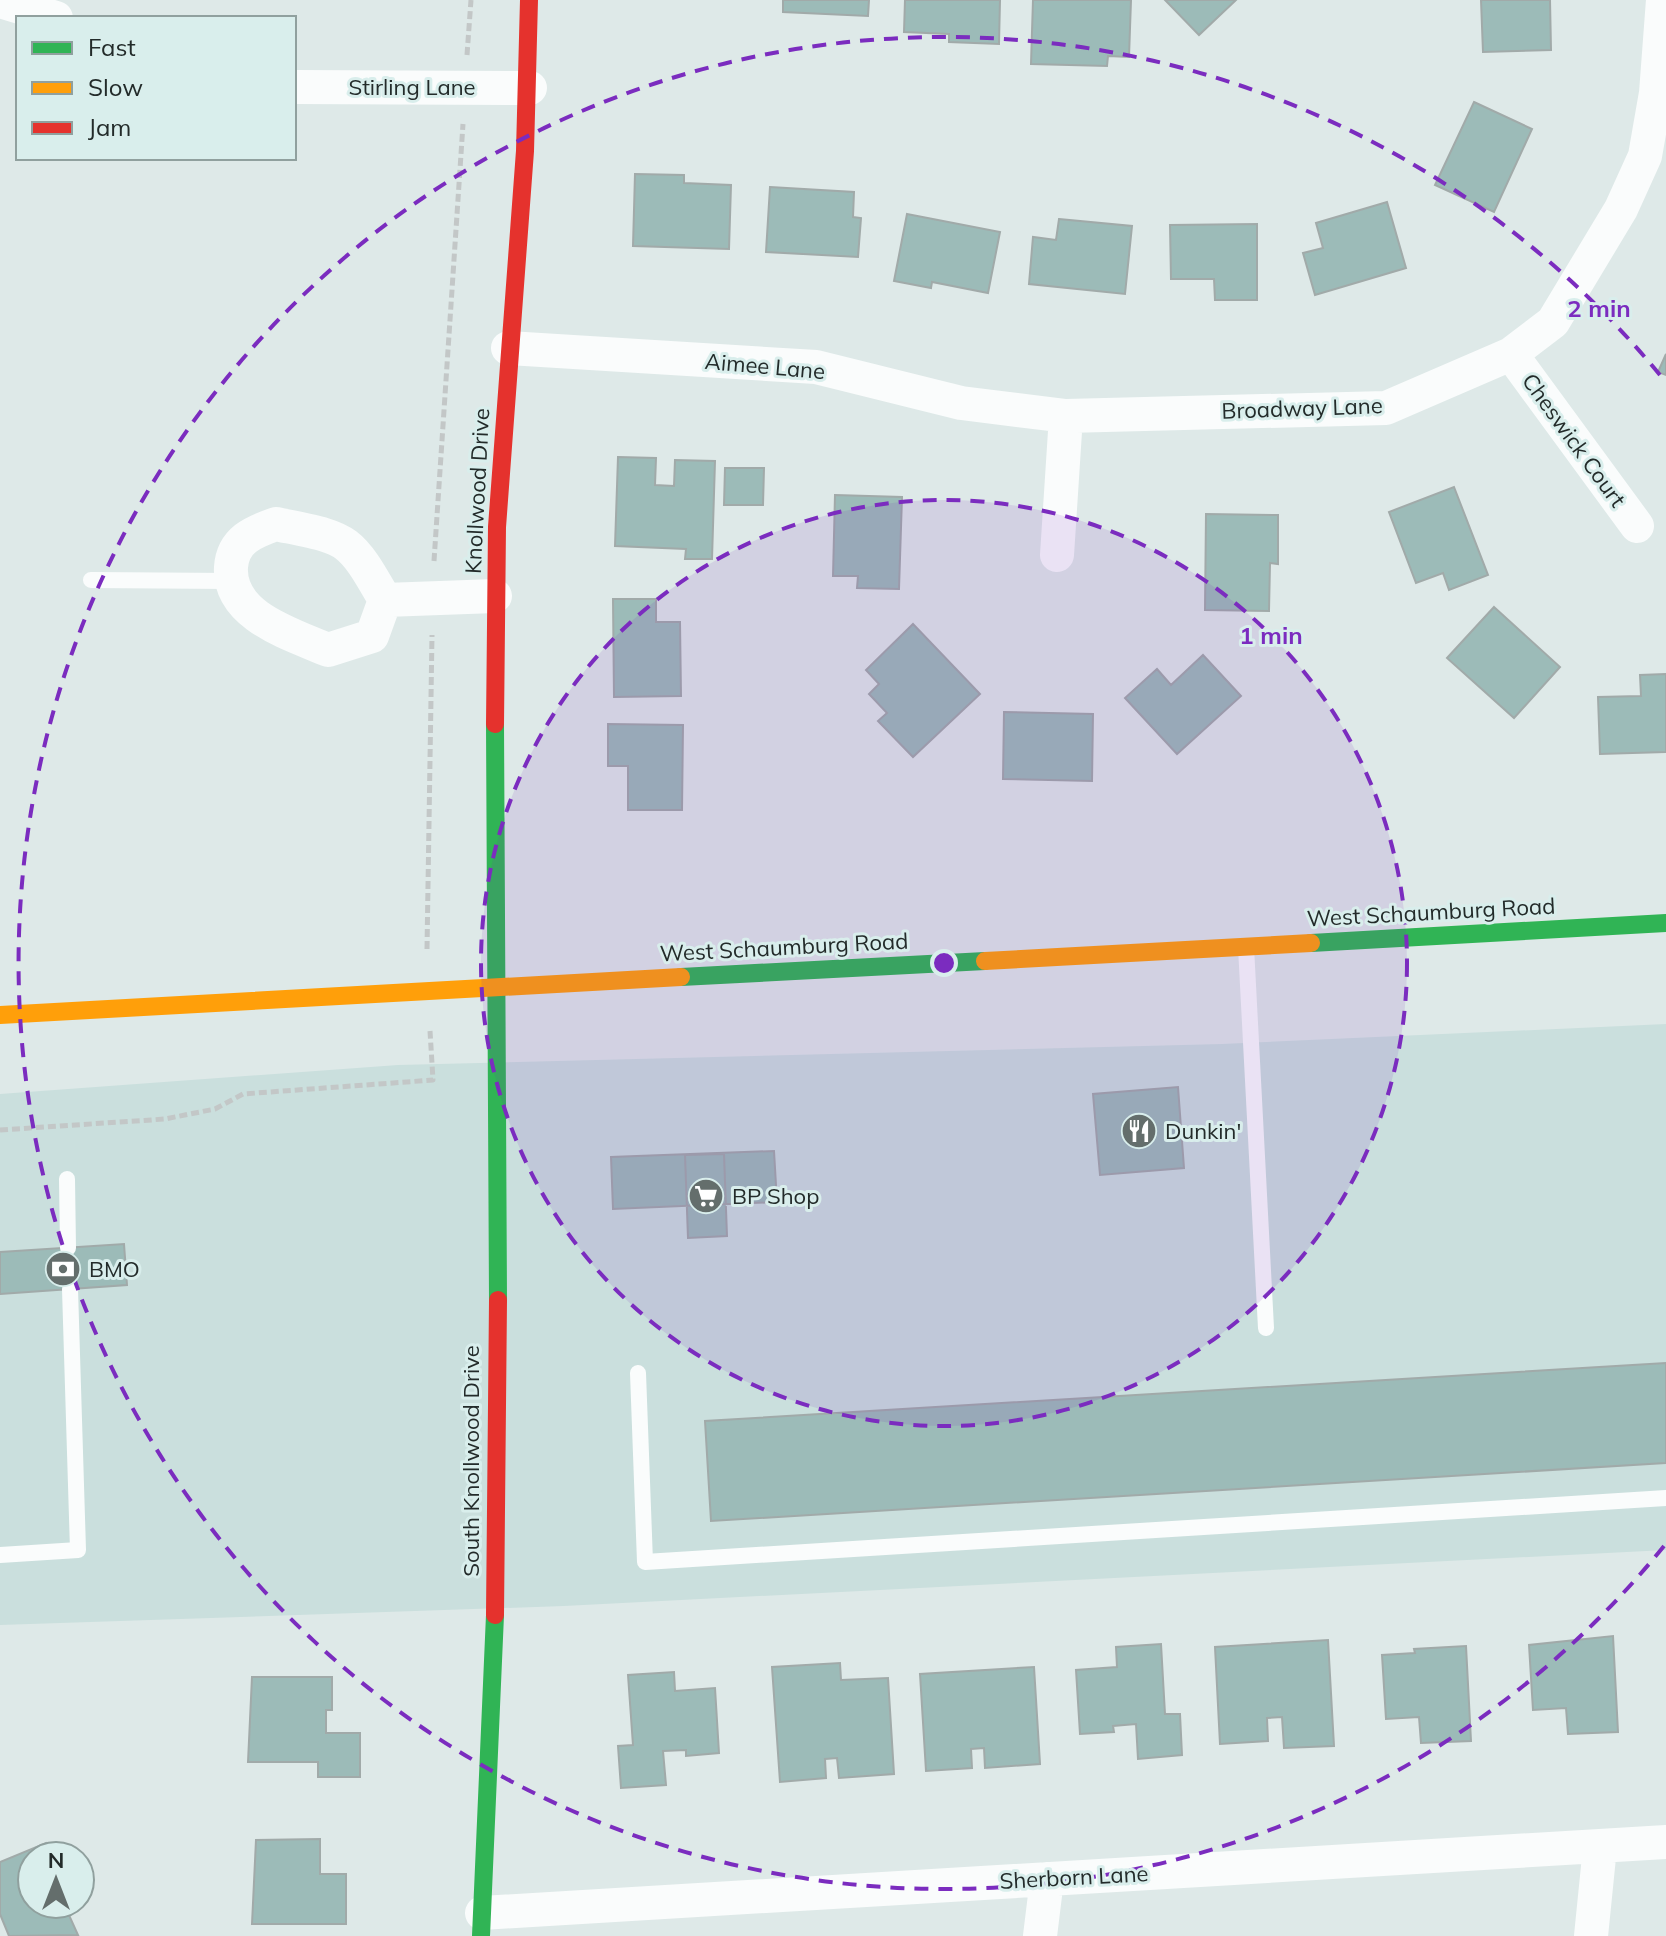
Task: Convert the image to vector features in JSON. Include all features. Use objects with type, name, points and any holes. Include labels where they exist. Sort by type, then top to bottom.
[{"type":"street","name":"Knollwood Drive","points":[[498,986],[495,596],[508,348],[530,88],[529,0]]},
{"type":"street","name":"Broadway Lane","points":[[1066,416],[1386,408],[1511,354],[1553,322],[1621,209],[1645,156],[1663,37],[1663,0]]},
{"type":"street","points":[[0,1],[49,16]]},
{"type":"street","name":"Stirling Lane","points":[[296,87],[530,88]]},
{"type":"street","name":"Aimee Lane","points":[[508,348],[816,367],[961,403],[1066,416]]},
{"type":"street","name":"Cheswick Court","points":[[1511,354],[1637,526]]},
{"type":"street","points":[[1057,555],[1066,416]]},
{"type":"street","points":[[276,524],[337,537],[359,553],[385,600],[372,636],[328,650],[269,624],[245,606],[230,581],[232,552],[250,533],[276,524]]},
{"type":"street","points":[[385,600],[495,596]]},
{"type":"street","name":"West Schaumburg Road","points":[[0,1015],[1666,923]]},
{"type":"street","name":"South Knollwood Drive","points":[[481,1925],[495,1574],[498,986]]},
{"type":"street","name":"Sherborn Lane","points":[[481,1925],[1047,1879],[1666,1842]]},
{"type":"street","points":[[1591,1936],[1600,1847]]},
{"type":"street","points":[[1040,1936],[1047,1879]]},
{"type":"lane","points":[[91,580],[230,581]]},
{"type":"lane","points":[[1246,946],[1266,1328]]},
{"type":"lane","points":[[67,1179],[68,1248]]},
{"type":"lane","points":[[0,1555],[78,1550],[70,1289]]},
{"type":"lane","points":[[638,1373],[645,1562],[1666,1498]]},
{"type":"path","points":[[425,925],[433,598],[471,0]]},
{"type":"path","points":[[0,1130],[165,1119],[215,1109],[243,1094],[433,1080]]},
{"type":"shaded area","points":[[1666,1024],[1666,1550],[564,1606],[0,1625],[0,1094],[398,1065],[1222,1044]]},
{"type":"building","points":[[783,0],[869,0],[868,16],[783,12]]},
{"type":"building","points":[[905,0],[1000,0],[999,44],[949,42],[949,34],[904,32]]},
{"type":"building","points":[[1033,0],[1131,0],[1129,57],[1108,56],[1107,66],[1031,64]]},
{"type":"building","points":[[1165,0],[1236,0],[1199,35]]},
{"type":"building","points":[[1481,0],[1550,0],[1551,50],[1483,52]]},
{"type":"building","points":[[1474,102],[1532,129],[1494,212],[1435,185]]},
{"type":"building","points":[[635,174],[684,175],[684,183],[731,185],[729,249],[633,246]]},
{"type":"building","points":[[770,187],[854,192],[853,217],[861,218],[858,257],[766,252]]},
{"type":"building","points":[[1387,202],[1406,268],[1315,295],[1303,253],[1323,248],[1316,223]]},
{"type":"building","points":[[907,214],[1000,232],[988,293],[932,282],[931,288],[894,281]]},
{"type":"building","points":[[1059,219],[1132,226],[1125,294],[1029,284],[1033,237],[1056,240]]},
{"type":"building","points":[[1257,224],[1257,300],[1215,300],[1214,279],[1171,279],[1170,225]]},
{"type":"building","points":[[1666,354],[1666,375],[1658,372]]},
{"type":"building","points":[[618,457],[656,458],[655,485],[674,486],[675,460],[715,461],[712,559],[685,559],[686,549],[615,546]]},
{"type":"building","points":[[725,468],[764,468],[763,505],[724,505]]},
{"type":"building","points":[[1454,487],[1488,575],[1449,590],[1443,573],[1416,583],[1389,512]]},
{"type":"building","points":[[835,495],[902,497],[899,589],[857,588],[858,576],[833,576]]},
{"type":"building","points":[[1206,514],[1278,515],[1278,564],[1270,563],[1269,611],[1205,610]]},
{"type":"building","points":[[613,599],[656,599],[656,622],[680,622],[681,696],[614,697]]},
{"type":"building","points":[[1494,607],[1560,667],[1514,718],[1447,658]]},
{"type":"building","points":[[913,624],[980,694],[913,757],[878,721],[887,713],[869,694],[879,684],[866,670]]},
{"type":"building","points":[[1203,655],[1241,696],[1177,754],[1125,698],[1157,669],[1171,685]]},
{"type":"building","points":[[1666,674],[1666,752],[1600,754],[1598,697],[1641,696],[1640,675]]},
{"type":"building","points":[[1004,712],[1093,714],[1092,781],[1003,779]]},
{"type":"building","points":[[608,724],[683,725],[682,810],[628,810],[628,766],[608,766]]},
{"type":"building","name":"Dunkin'","points":[[1178,1087],[1184,1168],[1100,1175],[1093,1094]]},
{"type":"building","points":[[774,1151],[777,1202],[613,1209],[611,1157]]},
{"type":"building","name":"BP Shop","points":[[724,1154],[727,1236],[688,1238],[685,1155]]},
{"type":"building","name":"BMO","points":[[124,1244],[127,1285],[0,1294],[0,1252]]},
{"type":"building","points":[[1666,1363],[1666,1463],[711,1521],[705,1421]]},
{"type":"building","points":[[1613,1636],[1618,1732],[1568,1734],[1566,1708],[1533,1710],[1529,1645]]},
{"type":"building","points":[[1328,1640],[1334,1746],[1284,1748],[1282,1717],[1267,1718],[1268,1741],[1220,1744],[1215,1647]]},
{"type":"building","points":[[1161,1644],[1165,1714],[1180,1714],[1182,1755],[1138,1759],[1136,1724],[1113,1726],[1114,1732],[1080,1734],[1076,1670],[1117,1667],[1116,1647]]},
{"type":"building","points":[[1466,1646],[1471,1741],[1421,1743],[1419,1717],[1386,1719],[1382,1655],[1415,1653],[1414,1649]]},
{"type":"building","points":[[840,1663],[841,1680],[888,1678],[894,1774],[839,1778],[837,1758],[825,1759],[826,1778],[780,1782],[772,1667]]},
{"type":"building","points":[[1034,1667],[1040,1764],[985,1768],[984,1748],[971,1749],[972,1768],[926,1771],[920,1674]]},
{"type":"building","points":[[674,1672],[675,1691],[715,1688],[719,1753],[686,1756],[686,1750],[663,1751],[666,1785],[621,1788],[618,1746],[633,1745],[628,1675]]},
{"type":"building","points":[[252,1677],[332,1677],[332,1710],[326,1710],[326,1733],[360,1733],[360,1777],[318,1777],[318,1762],[248,1762]]},
{"type":"building","points":[[320,1839],[320,1874],[346,1874],[346,1924],[252,1924],[256,1840]]},
{"type":"building","points":[[16,1855],[16,1920],[71,1920],[78,1935],[9,1936],[0,1914],[0,1862]]},
{"type":"traffic: fast","points":[[495,724],[498,1300]]},
{"type":"traffic: fast","points":[[1311,943],[1666,923]]},
{"type":"traffic: fast","points":[[681,977],[985,961]]},
{"type":"traffic: fast","points":[[481,1936],[495,1615]]},
{"type":"traffic: slow","points":[[985,961],[1311,943]]},
{"type":"traffic: slow","points":[[0,1015],[681,977]]},
{"type":"traffic: jam","points":[[495,724],[497,527],[525,151],[529,0]]},
{"type":"traffic: jam","points":[[495,1615],[498,1300]]},
{"type":"place","name":"Dunkin'","points":[[1139,1131]]},
{"type":"place","name":"BP Shop","points":[[706,1196]]},
{"type":"place","name":"BMO","points":[[63,1269]]}]
